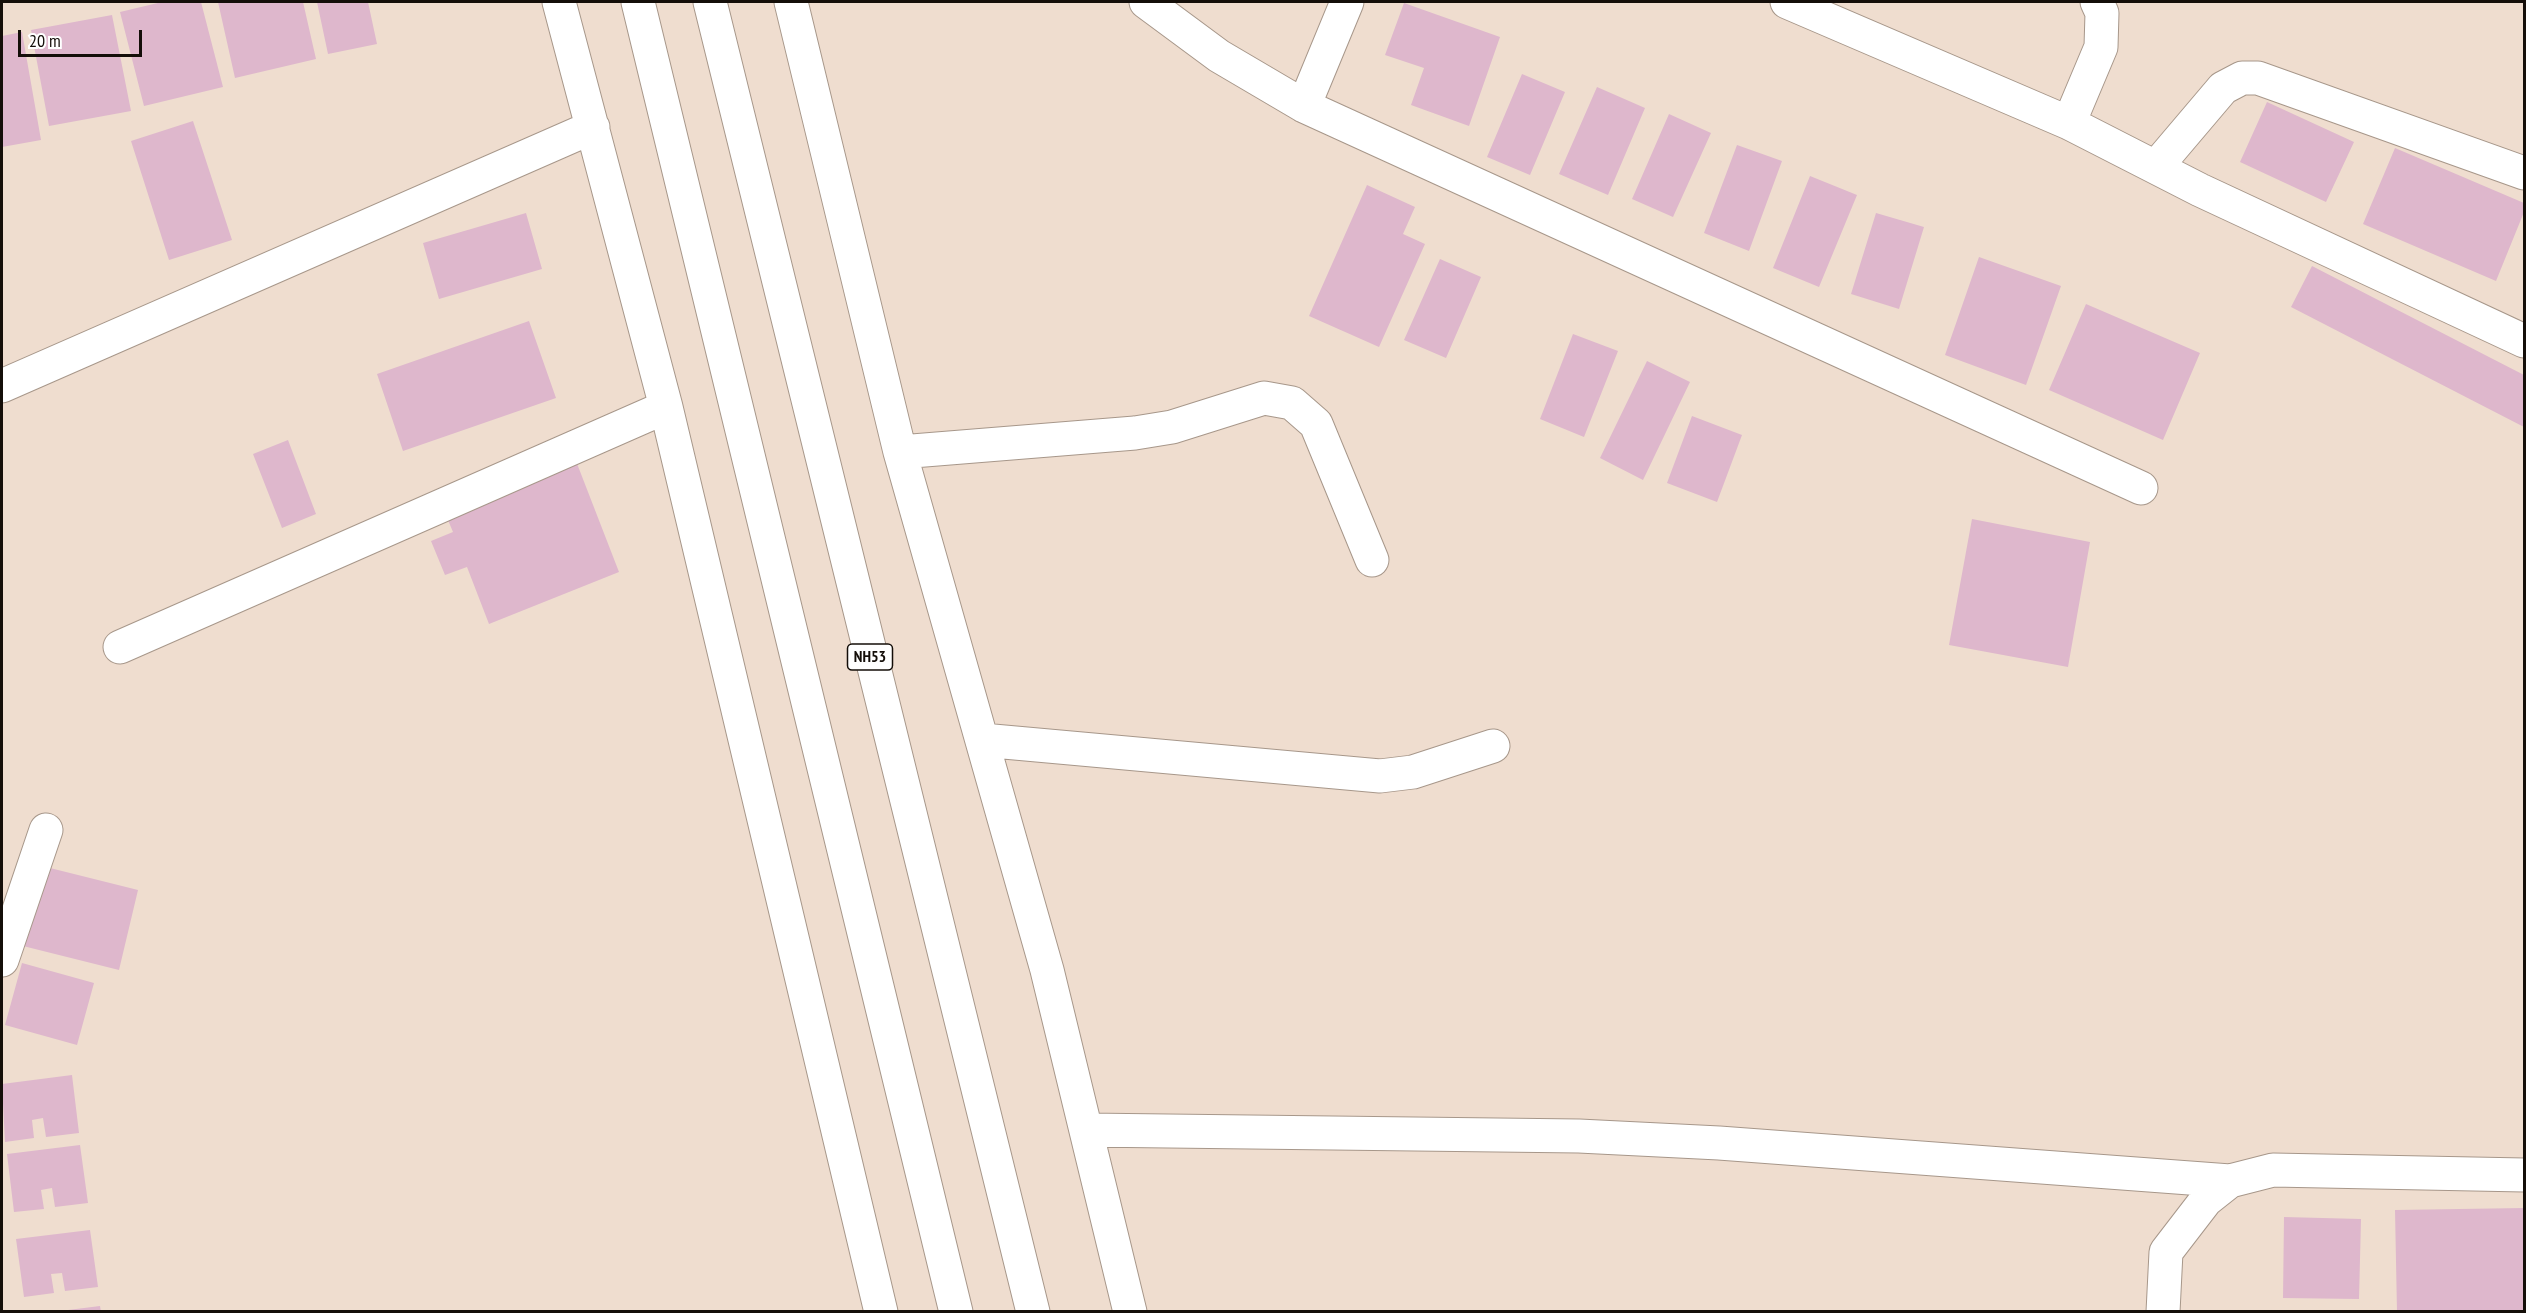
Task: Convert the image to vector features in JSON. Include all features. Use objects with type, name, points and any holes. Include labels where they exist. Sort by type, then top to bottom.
[{"type":"main road","points":[[558,2],[666,407],[881,1311]]},
{"type":"main road","points":[[638,2],[956,1311]]},
{"type":"main road","name":"NH53","points":[[710,2],[1033,1311]]},
{"type":"main road","points":[[791,2],[900,452],[1047,970],[1130,1311]]},
{"type":"main road","points":[[1146,2],[1219,56],[1304,106],[2141,489]]},
{"type":"main road","points":[[1304,106],[1347,2]]},
{"type":"main road","points":[[1787,2],[2069,123],[2210,195],[2524,340]]},
{"type":"main road","points":[[2069,123],[2101,46],[2102,13],[2097,2]]},
{"type":"main road","points":[[2156,167],[2223,88],[2241,78],[2258,78],[2524,173]]},
{"type":"main road","points":[[2,386],[592,127]]},
{"type":"main road","points":[[900,452],[1135,433],[1172,428],[1264,398],[1292,403],[1316,424],[1372,560]]},
{"type":"main road","points":[[120,647],[666,407]]},
{"type":"main road","points":[[982,740],[1380,776],[1413,772],[1493,746]]},
{"type":"main road","points":[[2,960],[46,830]]},
{"type":"main road","points":[[1086,1130],[1580,1136],[1719,1143],[2229,1181],[2273,1170],[2524,1175]]},
{"type":"main road","points":[[2163,1311],[2166,1252],[2206,1200],[2229,1181]]},
{"type":"building","points":[[162,2],[201,2],[223,87],[144,106],[120,12]]},
{"type":"building","points":[[218,2],[303,2],[316,59],[235,78]]},
{"type":"building","points":[[317,2],[368,2],[377,44],[328,54]]},
{"type":"building","points":[[1404,3],[1500,37],[1469,126],[1411,105],[1424,68],[1385,55]]},
{"type":"building","points":[[112,15],[131,111],[49,126],[31,30]]},
{"type":"building","points":[[22,32],[41,140],[2,147],[2,36]]},
{"type":"building","points":[[1522,74],[1565,92],[1530,175],[1487,157]]},
{"type":"building","points":[[1597,87],[1645,108],[1608,195],[1559,174]]},
{"type":"building","points":[[2267,102],[2354,142],[2326,202],[2240,162]]},
{"type":"building","points":[[1669,114],[1711,133],[1673,217],[1632,199]]},
{"type":"building","points":[[193,121],[232,240],[169,260],[131,141]]},
{"type":"building","points":[[1737,145],[1782,161],[1749,251],[1704,233]]},
{"type":"building","points":[[2395,148],[2524,203],[2524,212],[2496,281],[2363,224]]},
{"type":"building","points":[[1810,176],[1857,195],[1819,287],[1773,268]]},
{"type":"building","points":[[1367,185],[1415,207],[1403,234],[1425,244],[1379,347],[1309,316]]},
{"type":"building","points":[[526,213],[542,269],[439,299],[423,243]]},
{"type":"building","points":[[1876,213],[1924,227],[1899,309],[1851,294]]},
{"type":"building","points":[[1979,257],[2061,286],[2026,385],[1945,355]]},
{"type":"building","points":[[1440,259],[1481,277],[1446,358],[1404,340]]},
{"type":"building","points":[[2312,266],[2524,375],[2524,427],[2291,307]]},
{"type":"building","points":[[2086,304],[2200,353],[2163,440],[2049,390]]},
{"type":"building","points":[[529,321],[556,398],[403,451],[377,374]]},
{"type":"building","points":[[1573,334],[1618,351],[1584,437],[1540,419]]},
{"type":"building","points":[[1647,361],[1690,382],[1643,480],[1600,458]]},
{"type":"building","points":[[1692,416],[1742,435],[1717,502],[1667,483]]},
{"type":"building","points":[[288,440],[316,514],[282,528],[253,454]]},
{"type":"building","points":[[576,461],[619,572],[489,624],[467,567],[445,575],[431,541],[453,532],[445,513]]},
{"type":"building","points":[[1972,519],[2090,542],[2068,667],[1949,645]]},
{"type":"building","points":[[38,865],[138,890],[119,970],[19,945]]},
{"type":"building","points":[[22,963],[94,983],[77,1045],[5,1025]]},
{"type":"building","points":[[72,1075],[79,1133],[46,1137],[43,1118],[32,1120],[34,1138],[5,1142],[2,1084]]},
{"type":"building","points":[[80,1145],[88,1203],[55,1207],[52,1188],[41,1190],[44,1209],[14,1212],[7,1154]]},
{"type":"building","points":[[2524,1208],[2524,1312],[2397,1312],[2395,1210]]},
{"type":"building","points":[[2284,1217],[2361,1219],[2359,1299],[2283,1298]]},
{"type":"building","points":[[90,1230],[98,1287],[65,1291],[62,1273],[51,1274],[54,1293],[24,1297],[16,1239]]},
{"type":"building","points":[[100,1306],[101,1312],[69,1312],[68,1310]]}]
